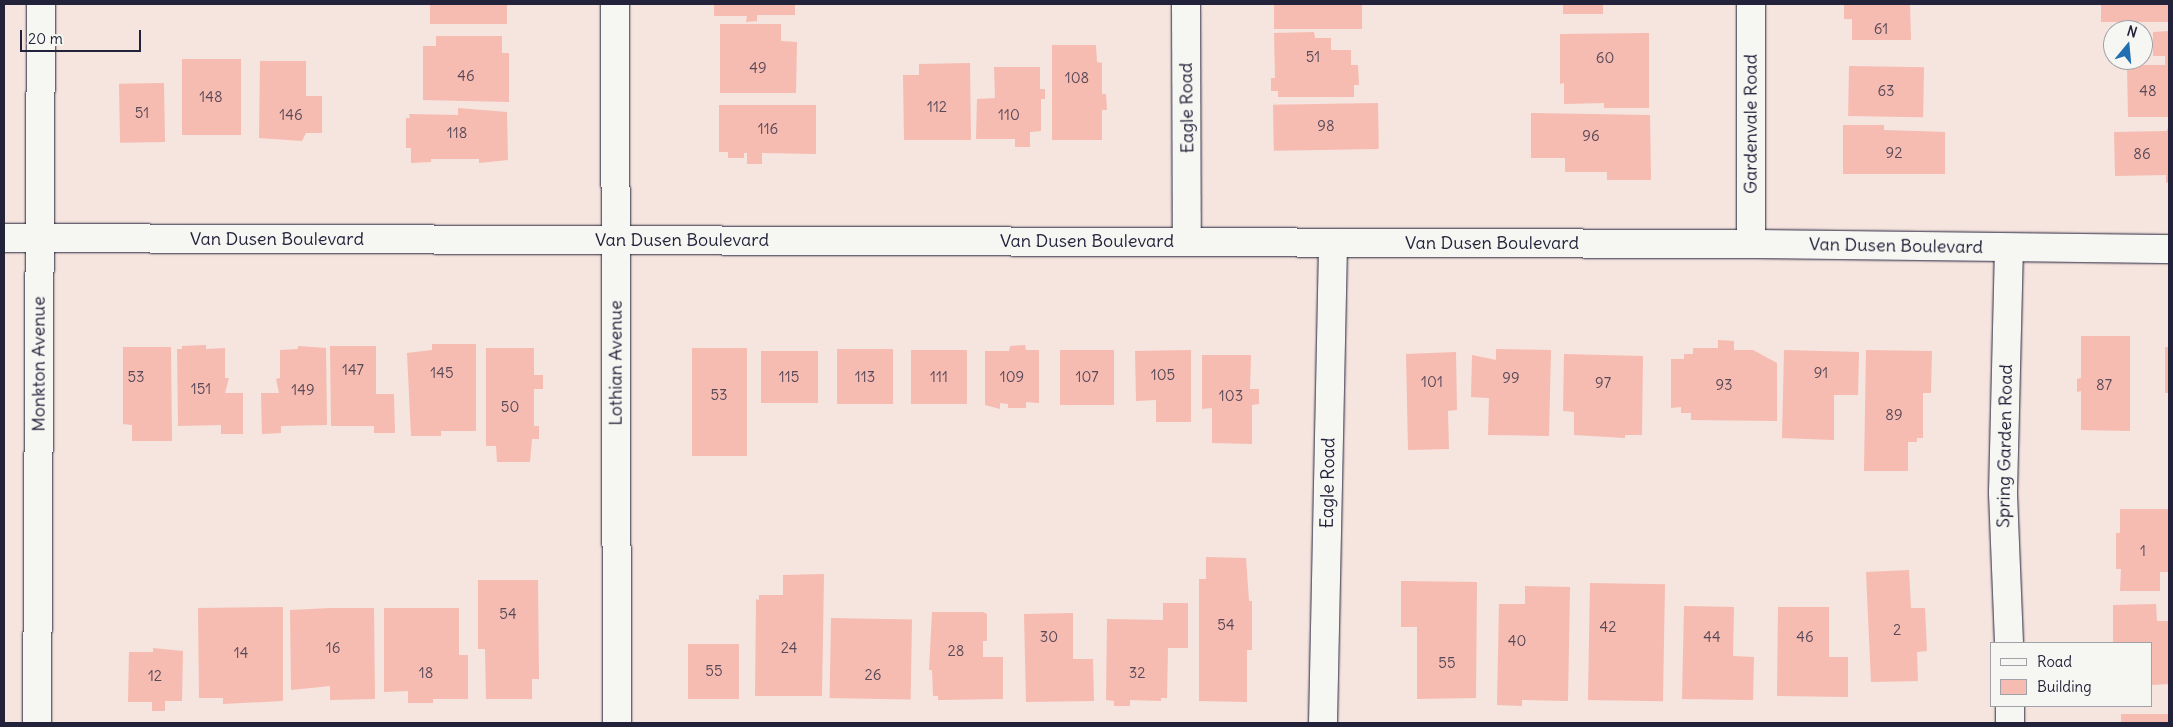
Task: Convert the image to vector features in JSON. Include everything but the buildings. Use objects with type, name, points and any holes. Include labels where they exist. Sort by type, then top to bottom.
[{"type":"street","name":"Monkton Avenue","points":[[37,723],[40,4]]},
{"type":"street","name":"Lothian Avenue","points":[[615,4],[614,240],[618,723]]},
{"type":"street","name":"Eagle Road","points":[[1186,4],[1187,242]]},
{"type":"street","name":"Gardenvale Road","points":[[1751,244],[1752,4]]},
{"type":"street","name":"Van Dusen Boulevard","points":[[4,238],[1751,244],[2169,249]]},
{"type":"street","name":"Eagle Road","points":[[1323,723],[1333,243]]},
{"type":"street","name":"Spring Garden Road","points":[[2009,248],[2003,492],[2009,642]]},
{"type":"street","points":[[2010,707],[2010,723]]}]
